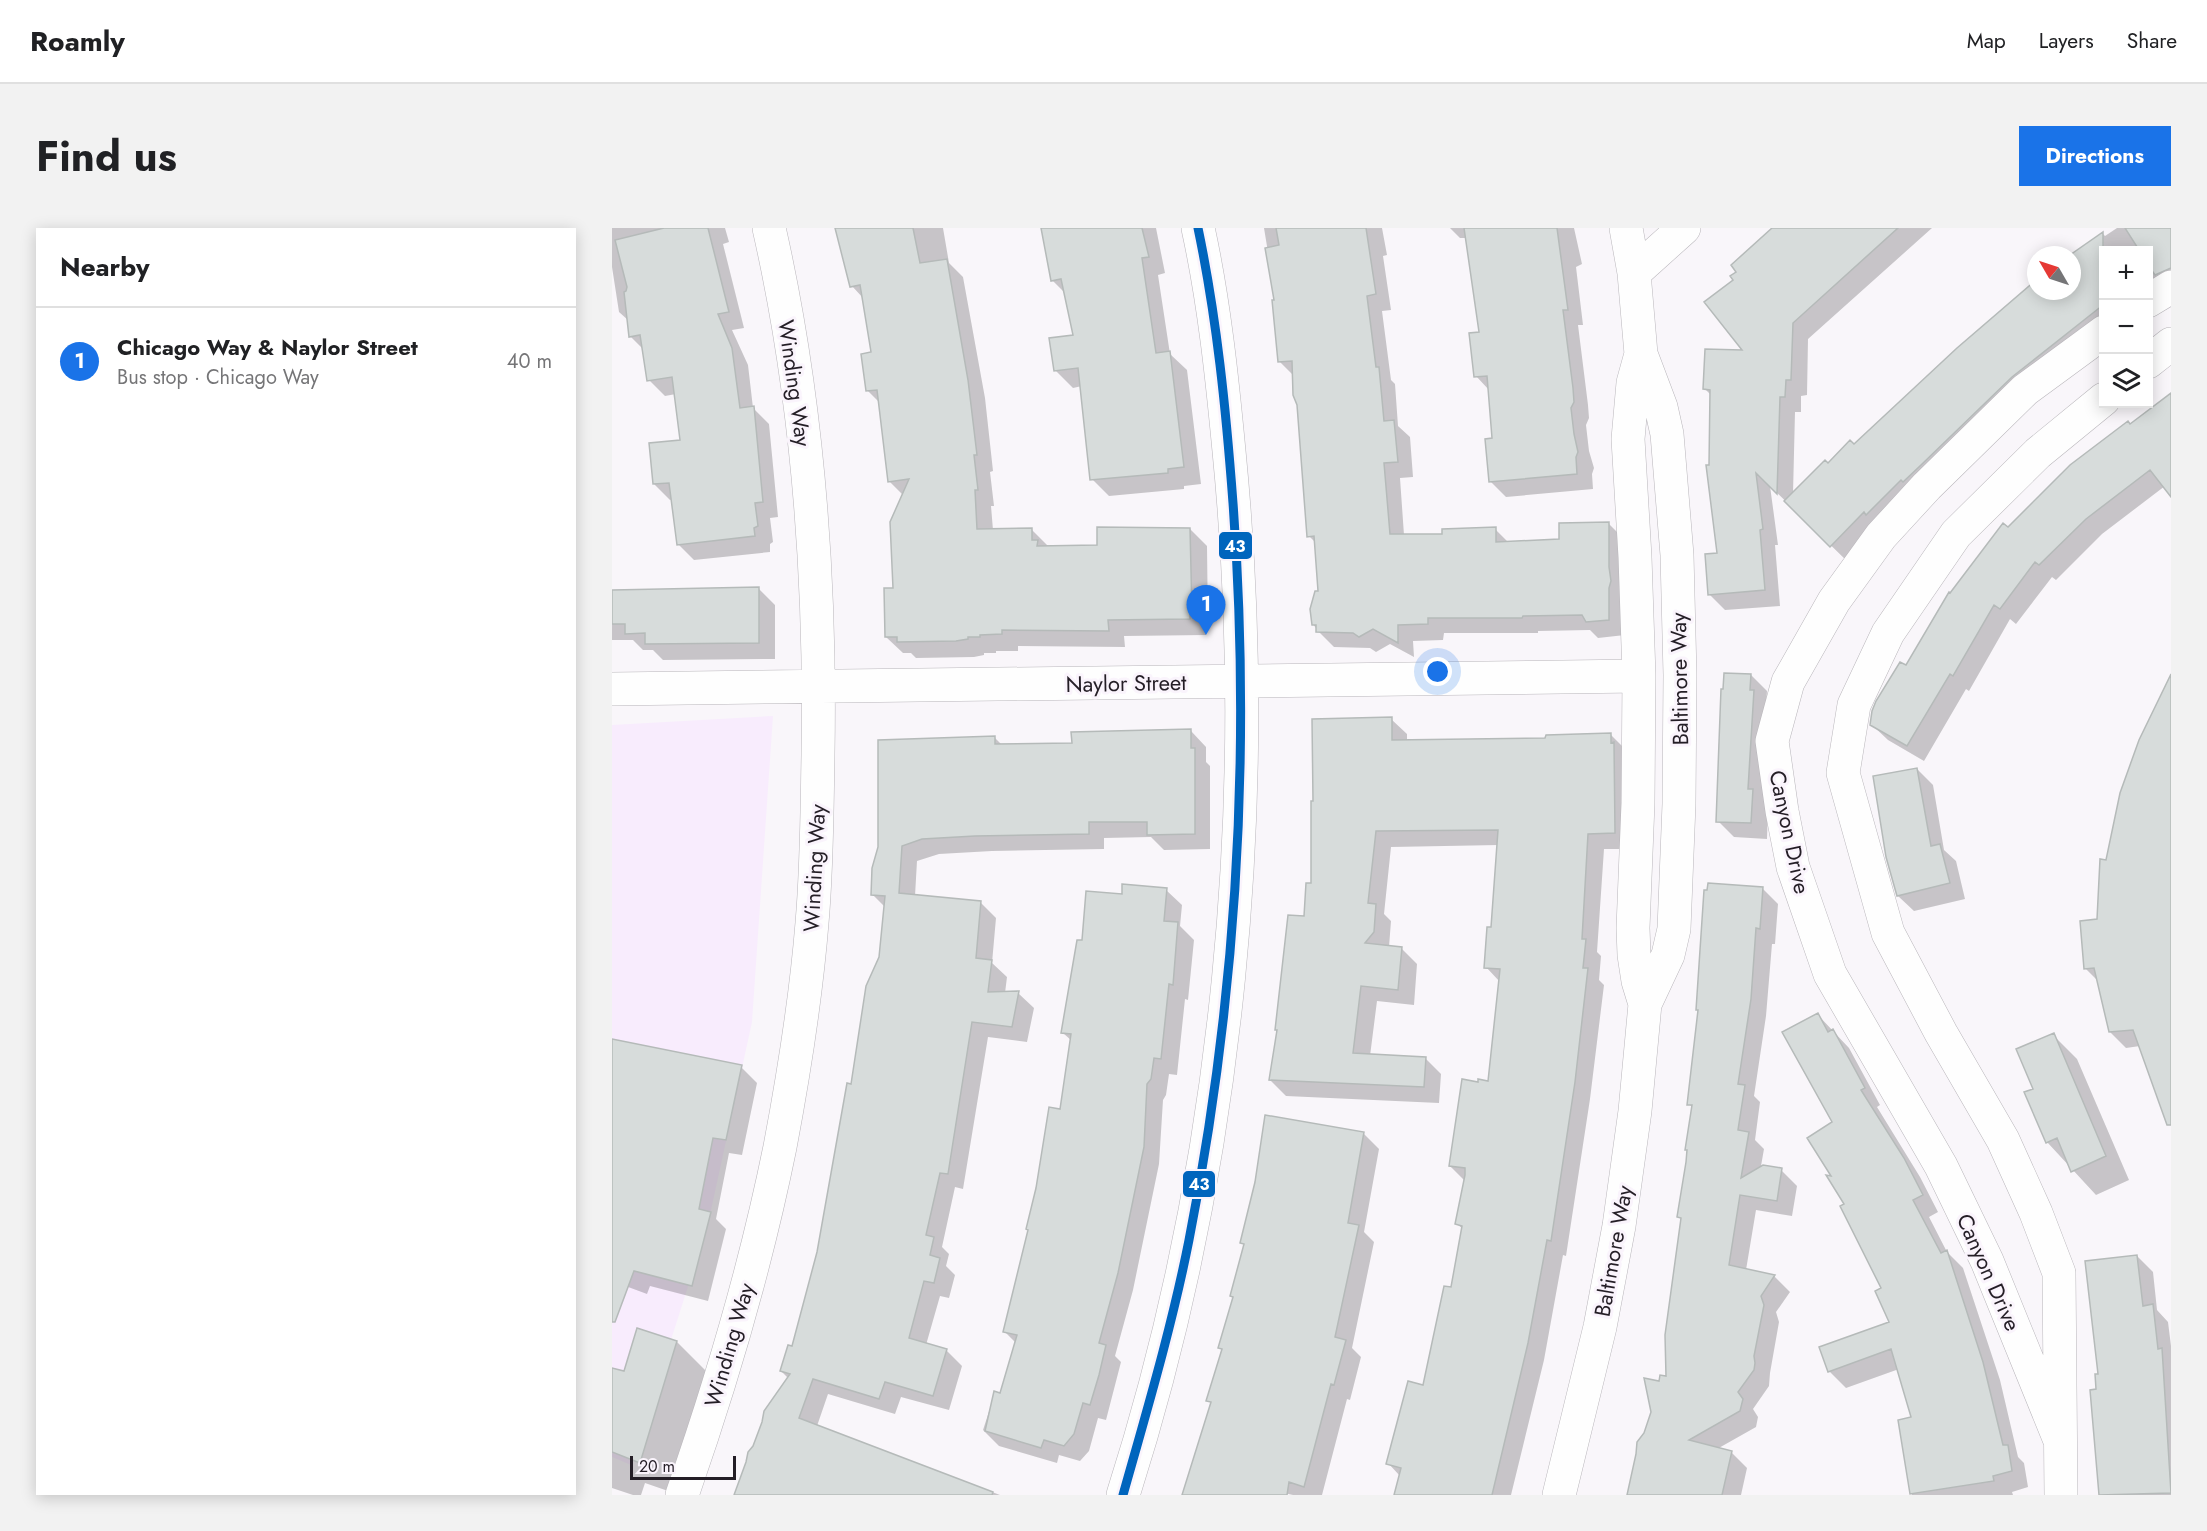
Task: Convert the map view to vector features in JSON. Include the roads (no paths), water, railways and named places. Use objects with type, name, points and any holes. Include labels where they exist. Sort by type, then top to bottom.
[{"type":"street","name":"Winding Way","points":[[682,1495],[728,1355],[780,1146],[812,923],[819,687],[815,571],[807,466],[793,358],[769,228]]},
{"type":"street","points":[[1123,1495],[1155,1388],[1194,1215],[1221,1041],[1237,867],[1242,681],[1239,592],[1231,471],[1215,327],[1198,228]]},
{"type":"street","name":"Baltimore Way","points":[[1559,1495],[1600,1327],[1619,1226],[1635,1111],[1645,1004],[1668,955],[1674,929],[1679,804],[1680,675],[1677,555],[1667,434],[1661,407],[1641,354],[1634,273],[1626,228]]},
{"type":"street","points":[[1634,273],[1684,228]]},
{"type":"street","points":[[2150,300],[2171,287]]},
{"type":"street","name":"Canyon Drive","points":[[2059,1438],[1987,1261],[1941,1166],[1830,974],[1793,867],[1772,741],[1788,682],[1834,601],[1881,536],[1927,486],[2025,390],[2099,335]]},
{"type":"street","points":[[2153,358],[2171,344]]},
{"type":"street","name":"Baltimore Way","points":[[1641,354],[1634,383],[1628,439],[1640,676],[1633,927],[1638,981],[1645,1004]]},
{"type":"street","name":"Canyon Drive","points":[[2061,1495],[2059,1273],[2036,1213],[2003,1140],[1941,1033],[1888,933],[1843,773],[1854,705],[1888,633],[1956,534],[2037,453],[2099,402]]},
{"type":"street","name":"Naylor Street","points":[[612,689],[1640,676]]},
{"type":"place","name":"Chicago Way & Naylor Street","points":[[1206,635]]}]
